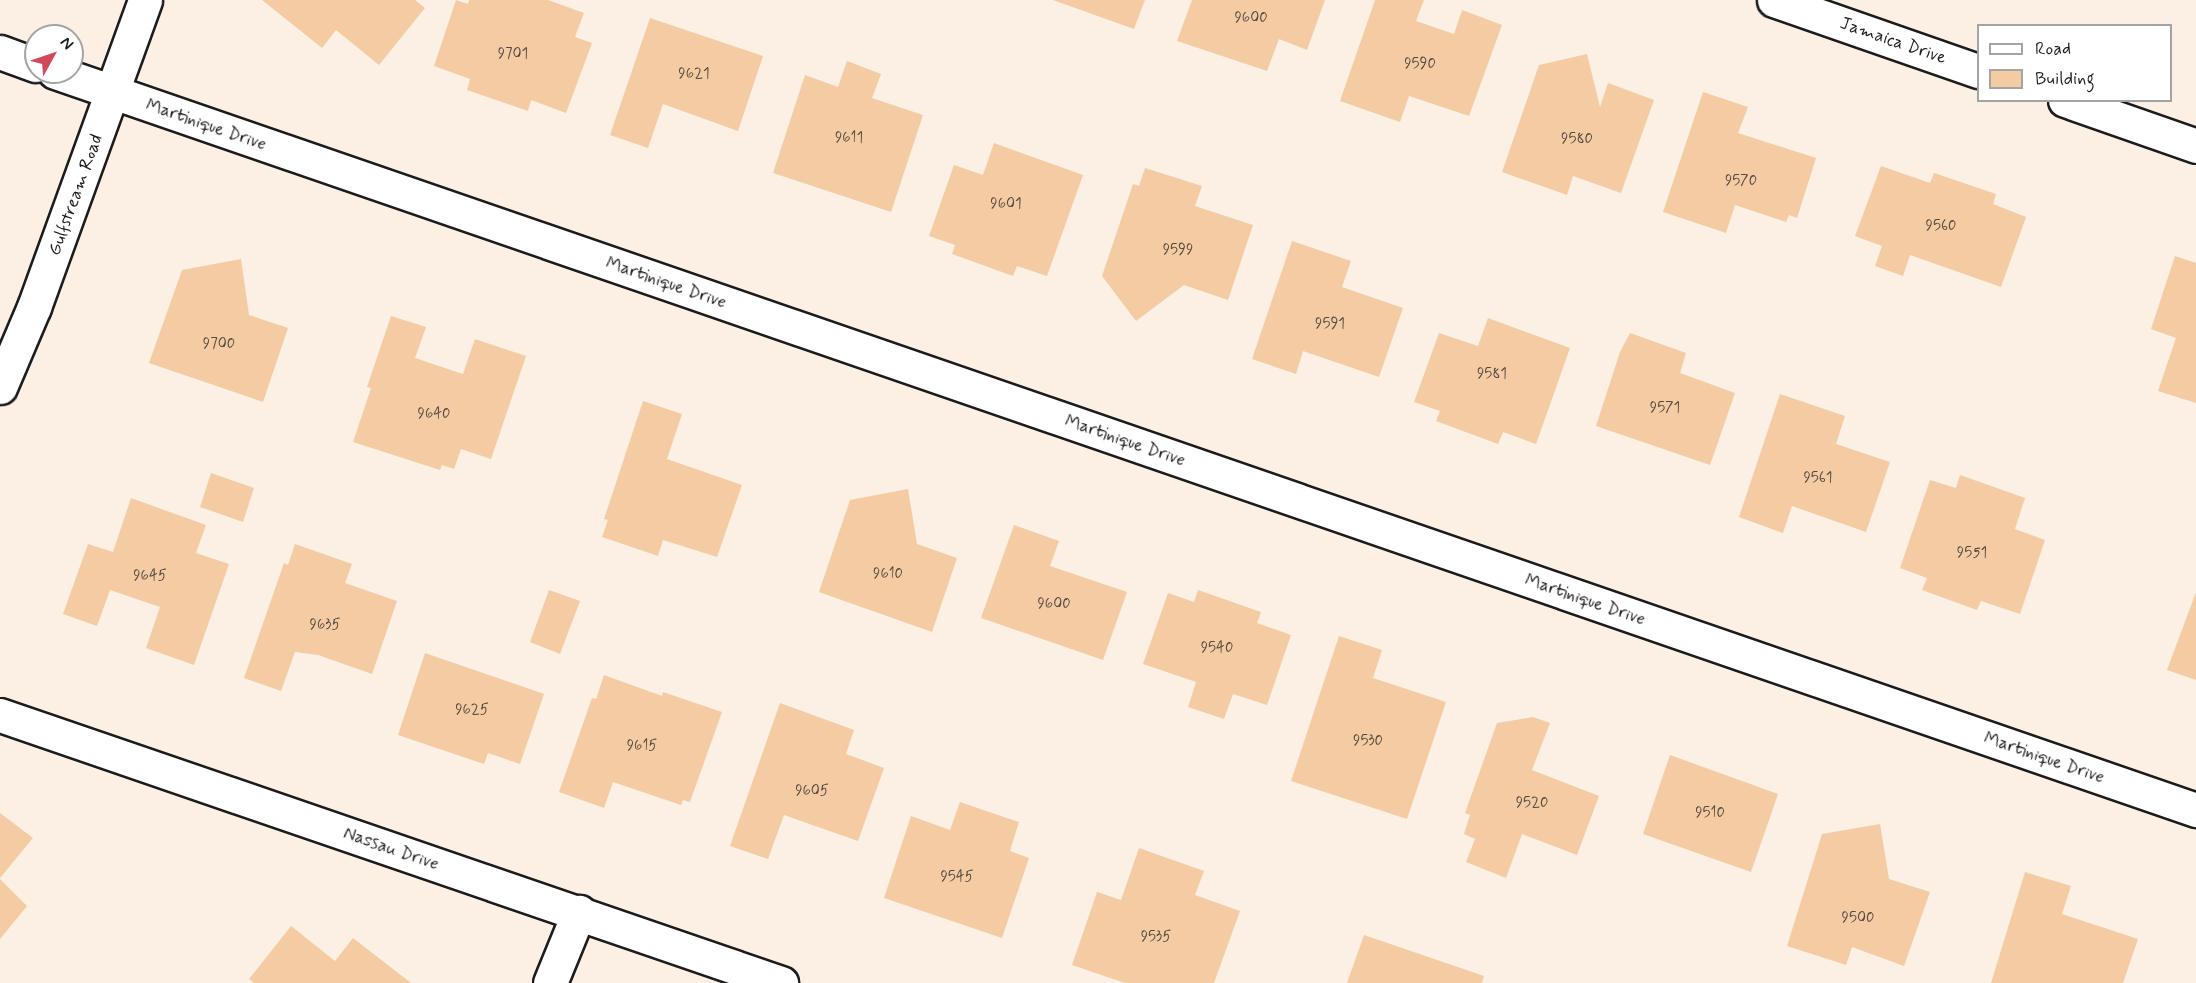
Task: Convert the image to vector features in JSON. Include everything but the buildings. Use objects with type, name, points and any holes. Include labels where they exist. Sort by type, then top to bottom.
[{"type":"street","name":"Gulfstream Road","points":[[0,387],[34,308],[145,0]]},
{"type":"street","name":"Jamaica Drive","points":[[1774,0],[1977,70]]},
{"type":"street","points":[[0,52],[24,61]]},
{"type":"street","name":"Martinique Drive","points":[[84,82],[2196,810]]},
{"type":"street","points":[[2071,102],[2196,146]]},
{"type":"street","name":"Nassau Drive","points":[[0,715],[108,754],[579,912],[781,983]]},
{"type":"street","points":[[550,983],[579,912]]}]
